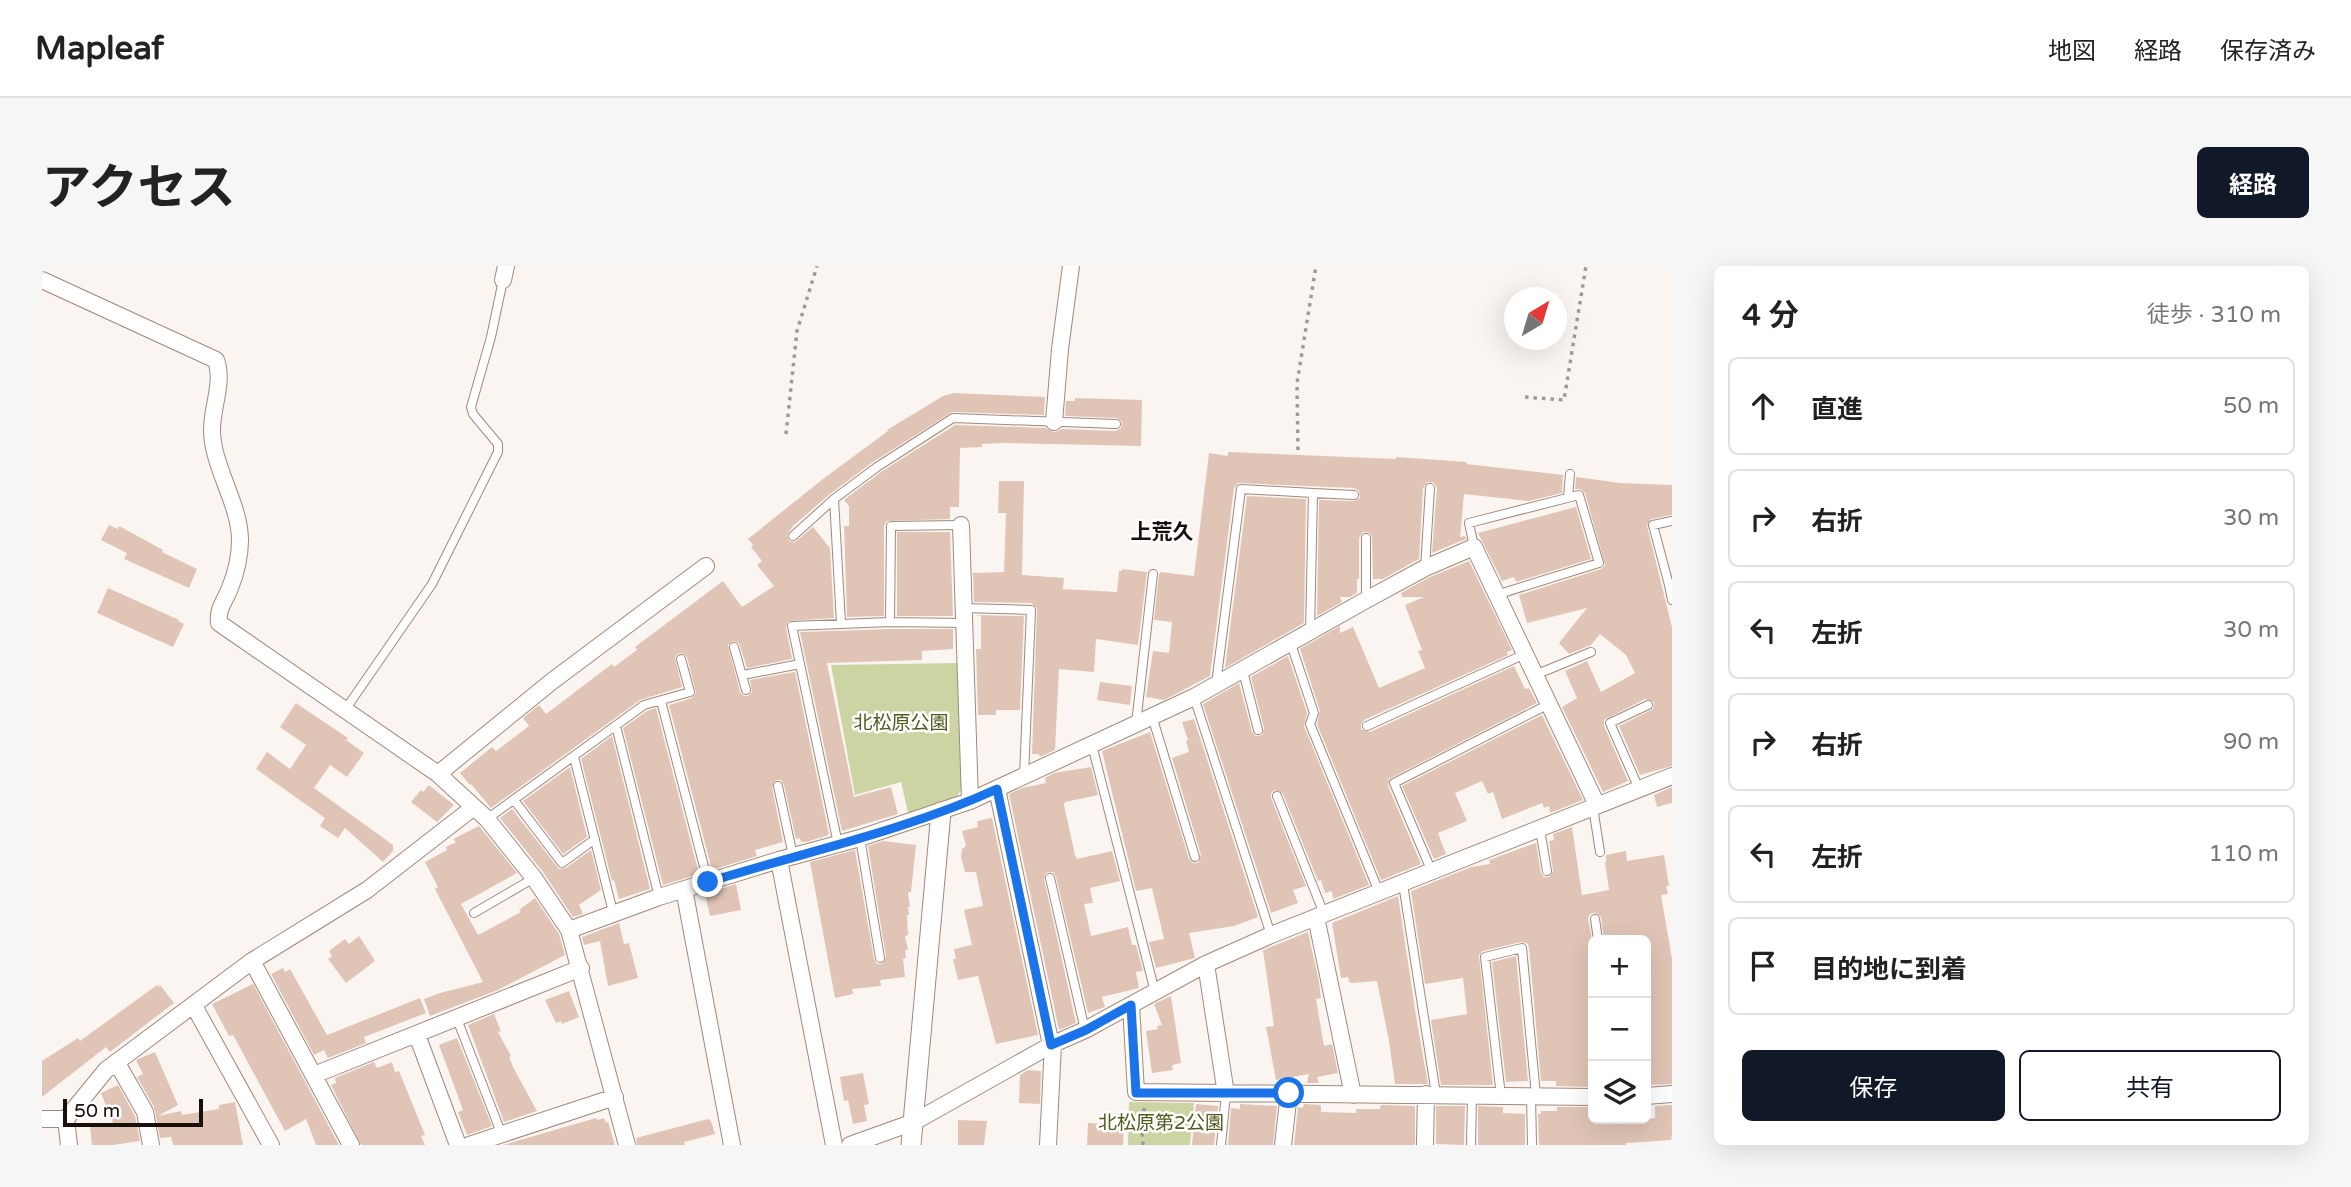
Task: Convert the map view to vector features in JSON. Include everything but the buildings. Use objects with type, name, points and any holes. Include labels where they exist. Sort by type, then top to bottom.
[{"type":"street","points":[[45,266],[42,281],[216,360],[219,381],[212,429],[214,451],[240,537],[238,563],[230,590],[217,613],[219,623],[438,774],[487,819],[534,878],[569,930],[627,1145]]},
{"type":"street","points":[[1054,422],[1071,266]]},
{"type":"street","points":[[961,524],[970,801]]},
{"type":"street","points":[[569,930],[659,897],[860,838],[970,801],[1194,697],[1366,600],[1426,568],[1474,547],[1595,806]]},
{"type":"street","points":[[438,774],[551,682],[706,566]]},
{"type":"street","points":[[850,1145],[914,1122],[1052,1044],[1086,1030],[1206,964],[1270,935],[1672,776]]},
{"type":"street","points":[[997,789],[1052,1044],[1048,1145]]},
{"type":"street","points":[[69,1145],[66,1119],[106,1070],[252,961],[367,890],[474,807]]},
{"type":"street","points":[[911,1145],[941,812]]},
{"type":"street","points":[[786,858],[834,1145]]},
{"type":"street","points":[[684,889],[732,1145]]},
{"type":"street","points":[[1320,916],[1353,1095]]},
{"type":"street","points":[[252,961],[351,1145]]},
{"type":"street","points":[[1206,964],[1226,1094]]},
{"type":"street","points":[[314,1075],[580,968]]},
{"type":"street","points":[[1131,1005],[1136,1093],[1588,1097]]},
{"type":"street","points":[[194,1006],[271,1145]]},
{"type":"street","points":[[417,1035],[458,1145]]},
{"type":"street","points":[[117,1063],[145,1112],[151,1145]]},
{"type":"street","points":[[1283,1145],[1289,1093]]},
{"type":"street","points":[[1425,1145],[1431,1094]]},
{"type":"street","points":[[1651,1096],[1672,1094]]},
{"type":"street","points":[[468,1145],[615,1097]]},
{"type":"street","points":[[42,1118],[66,1119]]},
{"type":"lane","points":[[345,711],[432,584],[498,452],[498,444],[472,414],[471,407],[491,337],[505,273]]},
{"type":"lane","points":[[793,536],[834,499],[877,467],[953,418],[1116,424]]},
{"type":"lane","points":[[1568,497],[1570,474]]},
{"type":"lane","points":[[1426,568],[1430,488]]},
{"type":"lane","points":[[1216,684],[1241,489],[1354,495]]},
{"type":"lane","points":[[1310,633],[1313,494]]},
{"type":"lane","points":[[1474,547],[1469,523],[1579,495],[1600,563],[1496,595]]},
{"type":"lane","points":[[834,499],[841,624]]},
{"type":"lane","points":[[1672,521],[1653,526],[1672,600]]},
{"type":"lane","points":[[890,622],[891,526],[961,524]]},
{"type":"lane","points":[[1366,538],[1366,600]]},
{"type":"lane","points":[[1136,724],[1153,573]]},
{"type":"lane","points":[[838,844],[792,626],[890,622],[1031,610],[1024,776]]},
{"type":"lane","points":[[1291,644],[1314,713],[1310,724],[1379,892]]},
{"type":"lane","points":[[734,647],[746,690]]},
{"type":"lane","points":[[1535,675],[1591,652]]},
{"type":"lane","points":[[1367,726],[1525,654]]},
{"type":"lane","points":[[487,819],[644,705],[690,692],[681,659]]},
{"type":"lane","points":[[743,675],[800,664]]},
{"type":"lane","points":[[1243,671],[1258,730]]},
{"type":"lane","points":[[1194,697],[1270,935]]},
{"type":"lane","points":[[661,701],[708,882]]},
{"type":"lane","points":[[1432,872],[1394,783],[1549,704]]},
{"type":"lane","points":[[1639,789],[1611,723],[1648,705]]},
{"type":"lane","points":[[1152,716],[1195,857]]},
{"type":"lane","points":[[616,726],[659,897]]},
{"type":"lane","points":[[1092,746],[1155,992]]},
{"type":"lane","points":[[574,757],[613,912]]},
{"type":"lane","points":[[778,786],[786,858]]},
{"type":"lane","points":[[1278,796],[1320,916]]},
{"type":"lane","points":[[514,800],[562,863],[595,839]]},
{"type":"lane","points":[[1595,806],[1600,852]]},
{"type":"lane","points":[[1540,829],[1547,871]]},
{"type":"lane","points":[[860,838],[880,958]]},
{"type":"lane","points":[[474,913],[534,878]]},
{"type":"lane","points":[[1050,878],[1086,1030]]},
{"type":"lane","points":[[1402,884],[1431,1094]]},
{"type":"lane","points":[[1595,919],[1597,935]]},
{"type":"lane","points":[[1501,1096],[1485,957],[1522,948],[1533,1095],[1532,1145]]},
{"type":"lane","points":[[457,1019],[502,1135]]},
{"type":"lane","points":[[1221,1145],[1226,1094]]},
{"type":"lane","points":[[1471,1145],[1472,1095]]},
{"type":"path","points":[[786,434],[797,331],[817,266]]},
{"type":"path","points":[[1298,450],[1297,383],[1316,266]]},
{"type":"path","points":[[1525,397],[1564,400],[1586,266]]},
{"type":"path","points":[[1143,1145],[1141,1120],[1143,1110],[1153,1093]]},
{"type":"green space","name":"北松原公園","points":[[958,663],[962,789],[954,800],[909,817],[901,782],[855,795],[831,665]]},
{"type":"green space","name":"北松原第2公園","points":[[1129,1102],[1194,1103],[1190,1145],[1128,1145]]},
{"type":"district","name":"上荒久","points":[[1162,532]]},
{"type":"route","points":[[708,882],[941,812],[997,789],[1051,1045],[1086,1030],[1131,1005],[1136,1093],[1289,1093]]}]
